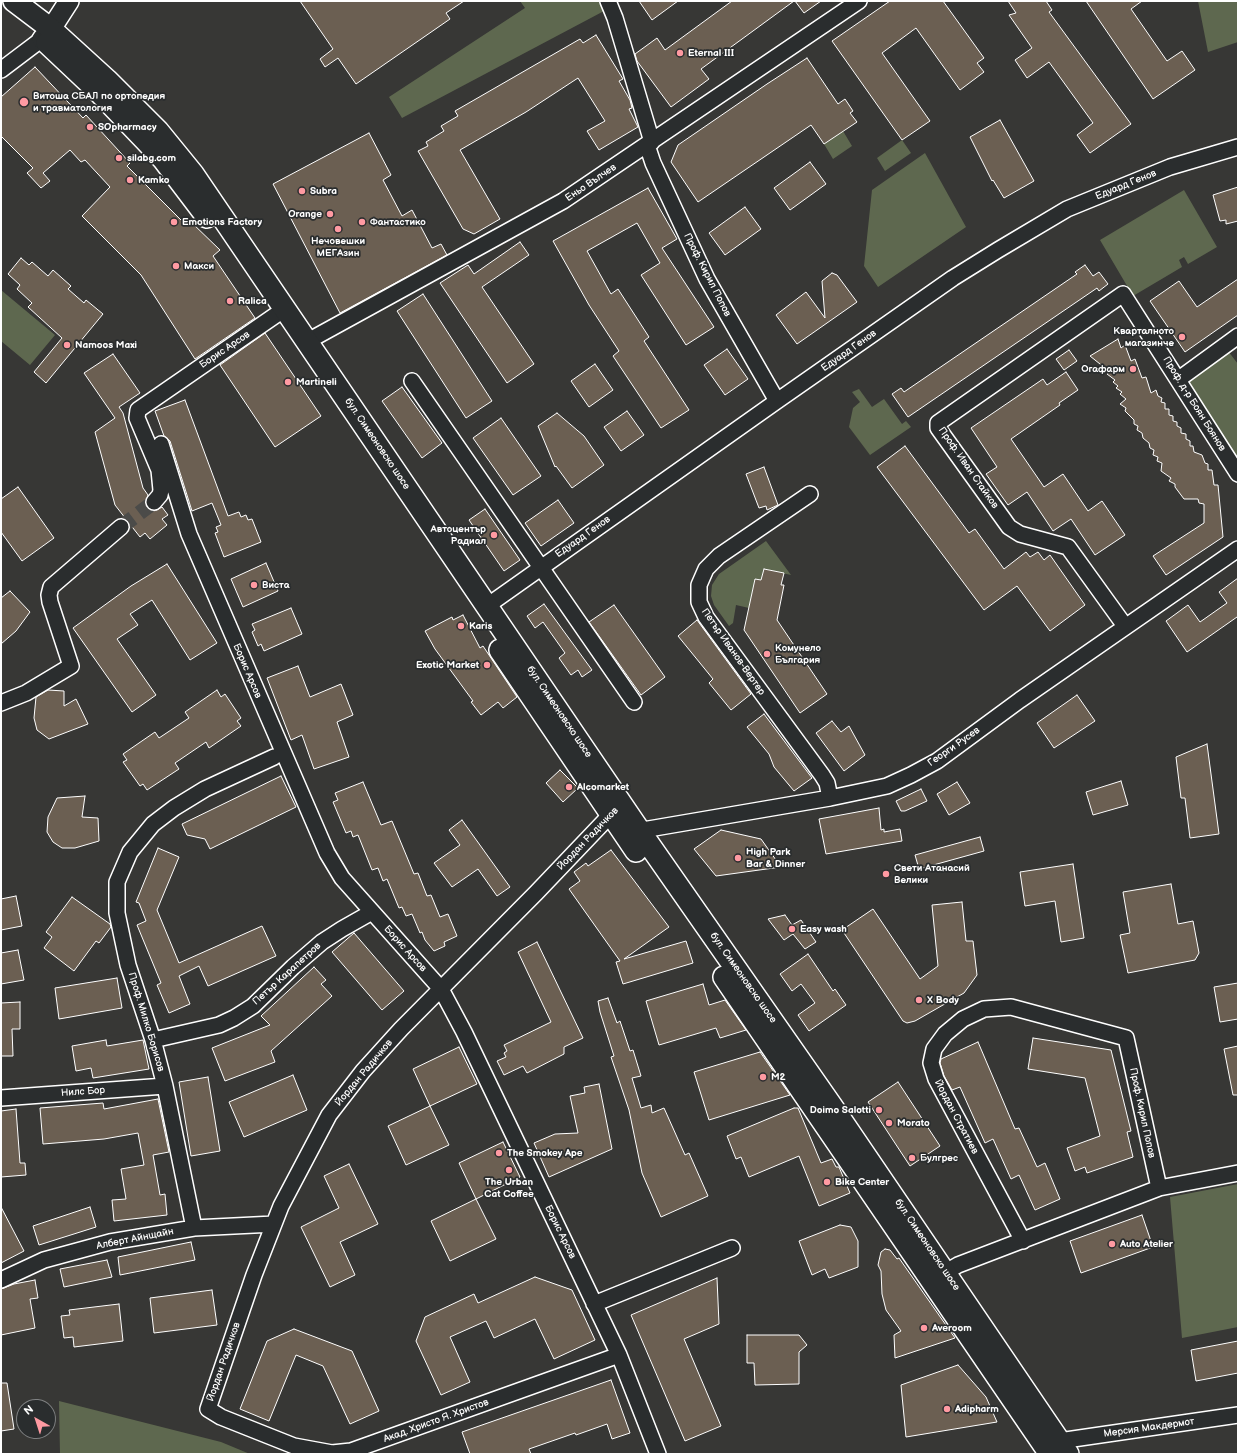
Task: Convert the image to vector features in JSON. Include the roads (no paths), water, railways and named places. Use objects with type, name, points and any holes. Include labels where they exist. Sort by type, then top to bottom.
[{"type":"main road","name":"бул. Симеоновско шосе","points":[[14,1],[47,34],[99,92],[163,159],[227,244],[281,312],[308,342],[487,606],[616,809]]},
{"type":"main road","name":"бул. Симеоновско шосе","points":[[1,7],[47,34]]},
{"type":"main road","name":"бул. Симеоновско шосе","points":[[281,312],[392,492],[632,832],[946,1272],[1059,1450]]},
{"type":"main road","name":"бул. Симеоновско шосе","points":[[632,832],[813,1106],[1059,1450]]},
{"type":"street","points":[[1,70],[47,34],[69,1]]},
{"type":"street","name":"Проф. Кирил Попов","points":[[608,1],[615,18],[650,143],[653,163],[707,279],[777,401]]},
{"type":"street","name":"Еньо Вълчев","points":[[308,342],[563,202],[859,1]]},
{"type":"street","name":"Едуард Генов","points":[[487,606],[540,567],[953,278],[1067,209],[1170,167],[1238,147]]},
{"type":"street","name":"Проф. д-р Боян Боянов","points":[[1123,294],[1179,379],[1238,474]]},
{"type":"street","name":"Проф. Иван Стайков","points":[[1123,294],[938,423],[938,428],[1009,527],[1020,534],[1060,543],[1068,547],[1124,626]]},
{"type":"street","name":"Борис Арсов","points":[[154,502],[160,495],[161,490],[159,470],[137,418],[138,410],[281,312]]},
{"type":"street","points":[[1179,379],[1238,336]]},
{"type":"street","points":[[412,381],[634,702]]},
{"type":"street","name":"Борис Арсов","points":[[161,444],[189,534],[327,854],[342,878],[441,989],[468,1039],[619,1355],[658,1454]]},
{"type":"street","name":"Петър Иванов-Вертер","points":[[810,494],[715,560],[706,569],[699,585],[699,602],[706,617],[822,775],[827,783],[830,798]]},
{"type":"street","points":[[1,703],[26,693],[71,666],[49,594],[51,587],[122,528]]},
{"type":"street","name":"Георги Русев","points":[[632,832],[830,798],[887,786],[911,776],[936,761],[1124,626],[1238,549]]},
{"type":"street","name":"Проф. Милко Борисов","points":[[194,1228],[165,1086],[153,1040],[128,965],[117,913],[117,882],[130,852],[153,824],[174,808],[205,789],[274,757]]},
{"type":"street","name":"Йордан Радичков","points":[[208,1409],[254,1275],[281,1206],[329,1115],[368,1066],[401,1029],[536,893],[616,809]]},
{"type":"street","name":"Петър Карапетров","points":[[153,1040],[219,1025],[234,1018],[253,1006],[293,967],[322,942],[342,928],[372,912]]},
{"type":"street","name":"Йордан Стратиев","points":[[1023,1241],[936,1080],[931,1063],[934,1049],[945,1034],[963,1019],[984,1009],[998,1006],[1012,1007],[1034,1012],[1126,1038]]},
{"type":"street","name":"Проф. Кирил Попов","points":[[1126,1038],[1159,1188]]},
{"type":"street","name":"Нилс Бор","points":[[1,1098],[165,1086]]},
{"type":"street","points":[[946,1272],[958,1265],[1159,1188],[1238,1173]]},
{"type":"street","name":"Алберт Айнщайн","points":[[1,1280],[44,1260],[102,1244],[194,1228],[274,1224]]},
{"type":"street","points":[[594,1304],[732,1248]]},
{"type":"street","name":"Акад. Христо Я. Христов","points":[[208,1409],[221,1417],[294,1446],[332,1453],[351,1451],[619,1355]]},
{"type":"street","name":"Мерсия Макдермот","points":[[1059,1450],[1238,1415]]},
{"type":"tunnel","points":[[121,527],[154,502]]},
{"type":"place","name":"Eternal III","points":[[680,53]]},
{"type":"place","name":"Витоша СБАЛ по ортопедия и травматология","points":[[24,102]]},
{"type":"place","name":"SOpharmacy","points":[[90,127]]},
{"type":"place","name":"silabg.com","points":[[119,158]]},
{"type":"place","name":"Kamko","points":[[130,180]]},
{"type":"place","name":"Subra","points":[[302,191]]},
{"type":"place","name":"Orange","points":[[330,214]]},
{"type":"place","name":"Emotions Factory","points":[[174,222]]},
{"type":"place","name":"Фантастико","points":[[362,222]]},
{"type":"place","name":"Нечовешки МЕГАзин","points":[[338,229]]},
{"type":"place","name":"Макси","points":[[176,266]]},
{"type":"place","name":"Ralica","points":[[230,301]]},
{"type":"place","name":"Кварталното магазинче","points":[[1182,337]]},
{"type":"place","name":"Namoos Maxi","points":[[67,345]]},
{"type":"place","name":"Огафарм","points":[[1133,369]]},
{"type":"place","name":"Martineli","points":[[288,382]]},
{"type":"place","name":"Автоцентър Радиал","points":[[494,535]]},
{"type":"place","name":"Виста","points":[[254,585]]},
{"type":"place","name":"Karis","points":[[461,626]]},
{"type":"place","name":"Комунело България","points":[[767,654]]},
{"type":"place","name":"Exotic Market","points":[[487,665]]},
{"type":"place","name":"Alcomarket","points":[[569,787]]},
{"type":"place","name":"High Park Bar & Dinner","points":[[738,858]]},
{"type":"place","name":"Свети Атанасий Велики","points":[[886,874]]},
{"type":"place","name":"Easy wash","points":[[792,929]]},
{"type":"place","name":"X Body","points":[[919,1000]]},
{"type":"place","name":"M2","points":[[763,1077]]},
{"type":"place","name":"Doimo Salotti","points":[[879,1110]]},
{"type":"place","name":"Morato","points":[[889,1123]]},
{"type":"place","name":"The Smokey Ape","points":[[499,1153]]},
{"type":"place","name":"Булгрес","points":[[912,1158]]},
{"type":"place","name":"The Urban Cat Coffee","points":[[509,1170]]},
{"type":"place","name":"Bike Center","points":[[827,1182]]},
{"type":"place","name":"Auto Atelier","points":[[1112,1244]]},
{"type":"place","name":"Averoom","points":[[924,1328]]},
{"type":"place","name":"Adipharm","points":[[947,1409]]}]
